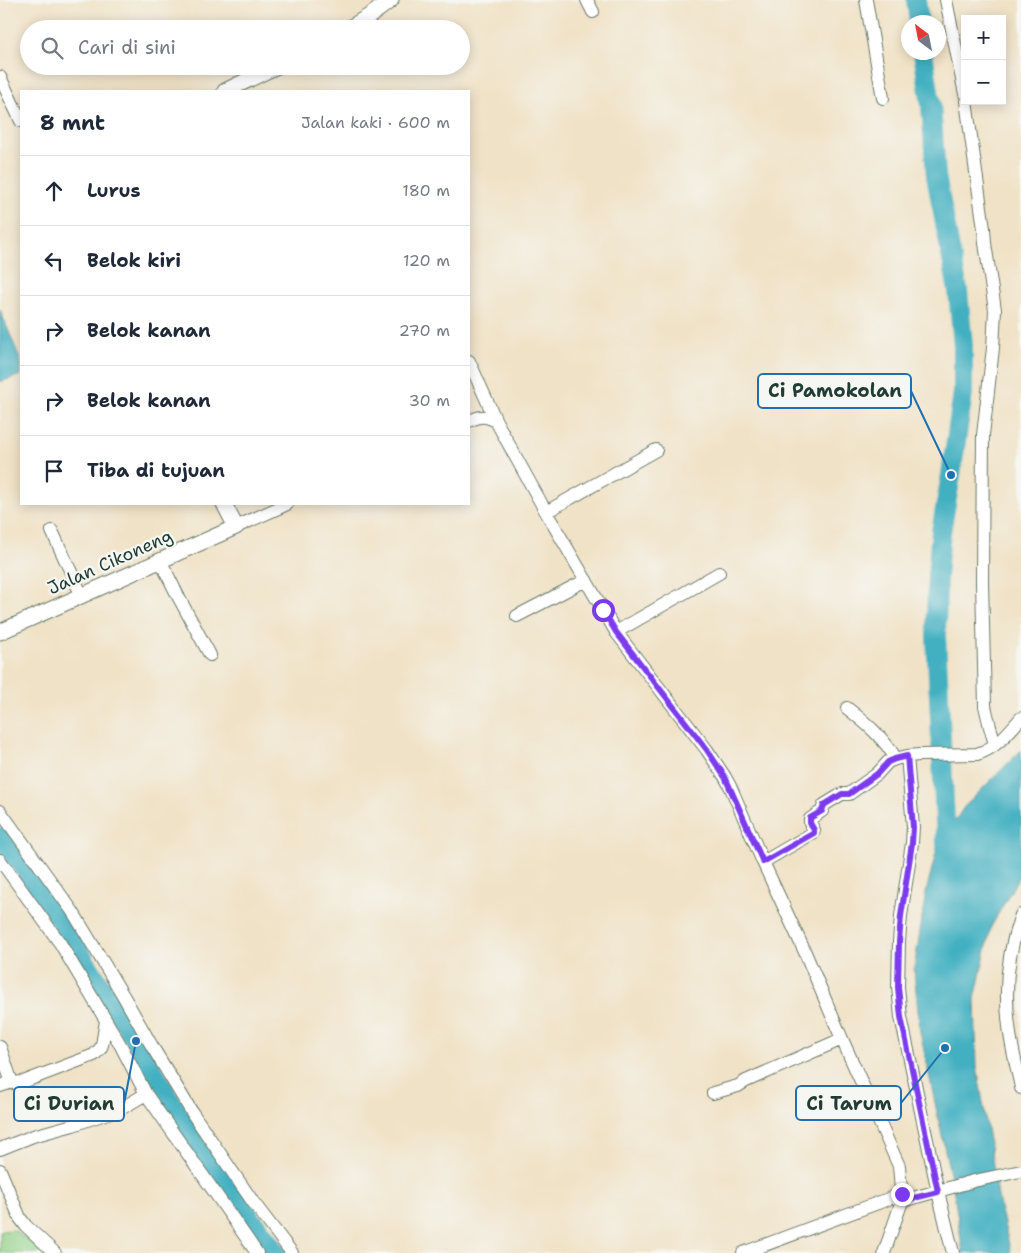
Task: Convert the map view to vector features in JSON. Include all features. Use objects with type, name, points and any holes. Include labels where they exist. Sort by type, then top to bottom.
[{"type":"street","points":[[363,20],[391,0]]},
{"type":"street","points":[[587,0],[593,12]]},
{"type":"street","points":[[866,0],[883,98]]},
{"type":"street","points":[[946,0],[961,74]]},
{"type":"street","points":[[227,90],[258,75]]},
{"type":"street","points":[[0,77],[20,119]]},
{"type":"street","points":[[967,105],[995,310],[993,348],[982,435],[982,582],[985,706],[995,744]]},
{"type":"street","points":[[470,363],[496,421],[546,512],[616,632],[707,750],[725,777],[899,1166],[902,1197],[884,1253]]},
{"type":"street","points":[[470,421],[479,417],[488,417],[496,421]]},
{"type":"street","points":[[546,512],[656,450]]},
{"type":"street","points":[[225,505],[236,527],[285,505]]},
{"type":"street","name":"Jalan Cikoneng","points":[[0,632],[236,527]]},
{"type":"street","points":[[52,531],[82,596]]},
{"type":"street","points":[[160,560],[210,655]]},
{"type":"street","points":[[616,632],[719,573]]},
{"type":"street","points":[[517,616],[586,580]]},
{"type":"street","points":[[847,708],[876,732],[902,758],[913,827],[899,942],[898,987],[901,1017],[953,1253]]},
{"type":"street","points":[[763,862],[814,833],[810,818],[822,811],[824,805],[842,794],[849,794],[877,774],[888,762],[925,755],[977,754],[985,751],[1005,736],[1021,718]]},
{"type":"street","points":[[0,811],[73,912],[193,1114],[253,1202],[292,1253]]},
{"type":"street","points":[[0,860],[60,943],[121,1046],[146,1094],[257,1253]]},
{"type":"street","points":[[1021,915],[1010,955],[1006,988],[1009,1028],[1021,1088]]},
{"type":"street","points":[[4,1084],[23,1082],[94,1055],[100,1049],[106,1021]]},
{"type":"street","points":[[713,1093],[738,1086],[842,1040]]},
{"type":"street","points":[[0,1047],[10,1077],[4,1084]]},
{"type":"street","points":[[0,1149],[33,1136],[74,1125],[122,1108],[146,1094]]},
{"type":"street","points":[[0,1170],[20,1218],[55,1253]]},
{"type":"street","points":[[743,1253],[902,1197],[940,1191],[974,1181],[1021,1171]]},
{"type":"green space","points":[[14,1230],[45,1253],[0,1253],[0,1231]]},
{"type":"water","points":[[0,310],[20,359],[20,375],[0,382]]},
{"type":"water","points":[[1021,750],[1021,873],[991,927],[975,999],[977,1066],[999,1202],[1011,1253],[963,1253],[954,1193],[920,1032],[914,970],[926,892],[937,849],[964,807]]},
{"type":"waterway","points":[[916,0],[918,15]]},
{"type":"waterway","points":[[924,60],[931,105],[936,176],[958,291],[963,346],[963,393],[941,532],[937,576],[936,636],[947,863]]},
{"type":"waterway","points":[[0,837],[38,887],[136,1041],[197,1146],[277,1253]]},
{"type":"place","name":"Ci Pamokolan","points":[[951,475]]},
{"type":"place","name":"Ci Durian","points":[[136,1041]]},
{"type":"place","name":"Ci Tarum","points":[[945,1048]]},
{"type":"route","points":[[603,610],[616,632],[689,726],[725,777],[763,862],[814,833],[809,820],[822,811],[824,805],[842,794],[849,794],[877,774],[888,762],[907,756],[913,827],[901,916],[898,987],[901,1017],[938,1192],[902,1201],[902,1194]]}]
